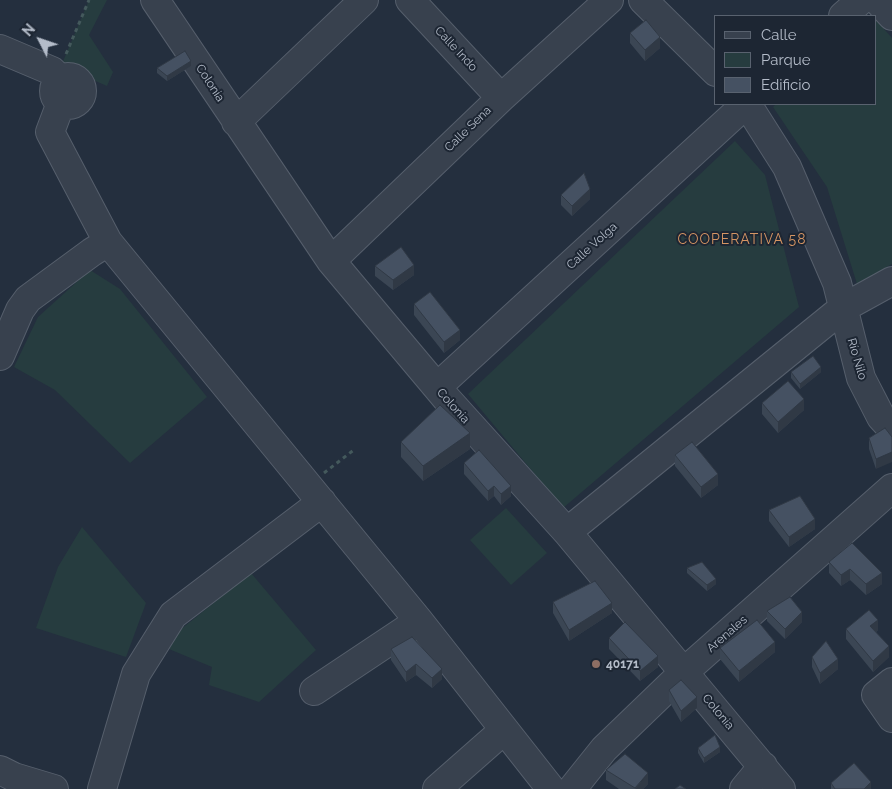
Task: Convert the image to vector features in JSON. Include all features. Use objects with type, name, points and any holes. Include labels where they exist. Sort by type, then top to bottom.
[{"type":"street","name":"Colonia","points":[[155,0],[331,261],[437,387],[567,532],[781,789]]},
{"type":"street","points":[[236,122],[364,0]]},
{"type":"street","name":"Calle Indo","points":[[410,0],[501,98]]},
{"type":"street","name":"Calle Sena","points":[[331,261],[501,98],[609,0]]},
{"type":"street","points":[[643,0],[714,70]]},
{"type":"street","points":[[844,15],[861,0]]},
{"type":"street","points":[[877,0],[892,16]]},
{"type":"street","points":[[0,49],[59,85],[50,132],[108,242],[419,621],[551,789]]},
{"type":"street","name":"Calle Volga","points":[[437,387],[745,105]]},
{"type":"street","name":"Río Nilo","points":[[747,105],[787,167],[840,295],[861,378],[881,417],[892,429]]},
{"type":"street","points":[[0,356],[20,310],[28,299],[108,242]]},
{"type":"street","points":[[567,532],[840,295],[892,281]]},
{"type":"street","name":"Arenales","points":[[572,789],[604,749],[684,672],[892,488]]},
{"type":"street","points":[[102,789],[136,674],[173,615],[315,494]]},
{"type":"street","points":[[314,691],[419,621]]},
{"type":"street","points":[[892,682],[876,695],[892,718]]},
{"type":"street","points":[[437,789],[504,730]]},
{"type":"street","points":[[744,789],[762,766]]},
{"type":"street","points":[[0,770],[14,777],[54,789]]},
{"type":"path","points":[[59,85],[89,0]]},
{"type":"path","points":[[315,494],[355,449]]},
{"type":"green space","points":[[89,0],[107,0],[89,35],[113,72],[107,86],[61,66]]},
{"type":"green space","points":[[877,21],[892,38],[892,264],[857,284],[827,187],[773,107],[775,105],[877,105]]},
{"type":"green space","points":[[735,141],[765,175],[799,307],[563,508],[468,394]]},
{"type":"green space","points":[[90,270],[120,289],[207,397],[130,463],[55,390],[14,367],[38,317]]},
{"type":"green space","points":[[506,508],[547,553],[511,585],[470,540]]},
{"type":"green space","points":[[82,527],[146,603],[126,657],[36,628],[58,567]]},
{"type":"green space","points":[[251,573],[316,650],[259,702],[209,685],[212,667],[169,649],[180,630]]},
{"type":"building","points":[[646,20],[660,37],[645,50],[630,33]]},
{"type":"building","points":[[185,51],[191,61],[167,76],[157,68]]},
{"type":"building","points":[[584,173],[590,189],[572,206],[561,195]]},
{"type":"building","points":[[401,247],[414,265],[393,280],[375,266]]},
{"type":"building","points":[[430,292],[460,330],[444,342],[414,304]]},
{"type":"building","points":[[813,356],[821,367],[800,384],[791,372]]},
{"type":"building","points":[[788,381],[804,399],[778,422],[762,403]]},
{"type":"building","points":[[440,405],[470,433],[423,466],[401,442]]},
{"type":"building","points":[[885,428],[892,437],[892,452],[876,459],[869,438]]},
{"type":"building","points":[[692,442],[718,474],[701,487],[675,455]]},
{"type":"building","points":[[479,450],[511,486],[501,494],[494,486],[488,491],[464,463]]},
{"type":"building","points":[[800,496],[815,519],[789,537],[769,510]]},
{"type":"building","points":[[852,543],[882,573],[866,584],[850,569],[841,575],[829,562]]},
{"type":"building","points":[[702,562],[716,579],[707,585],[687,568]]},
{"type":"building","points":[[595,581],[612,603],[569,630],[553,602]]},
{"type":"building","points":[[790,597],[802,612],[785,629],[767,611]]},
{"type":"building","points":[[869,610],[878,620],[870,626],[889,646],[873,661],[846,629]]},
{"type":"building","points":[[757,620],[775,642],[739,671],[720,648]]},
{"type":"building","points":[[625,622],[658,656],[640,671],[609,638]]},
{"type":"building","points":[[412,637],[442,669],[432,678],[416,664],[406,672],[391,649]]},
{"type":"building","points":[[826,641],[838,659],[820,673],[812,657]]},
{"type":"building","points":[[681,680],[697,697],[681,711],[669,690]]},
{"type":"building","points":[[715,735],[720,747],[704,758],[698,748]]},
{"type":"building","points":[[625,754],[648,773],[635,788],[606,770]]},
{"type":"building","points":[[854,763],[871,782],[864,789],[835,789],[831,783]]},
{"type":"building","points":[[680,785],[686,789],[675,789]]},
{"type":"place","name":"40171","points":[[596,664]]},
{"type":"district","name":"COOPERATIVA 58","points":[[742,240]]}]
